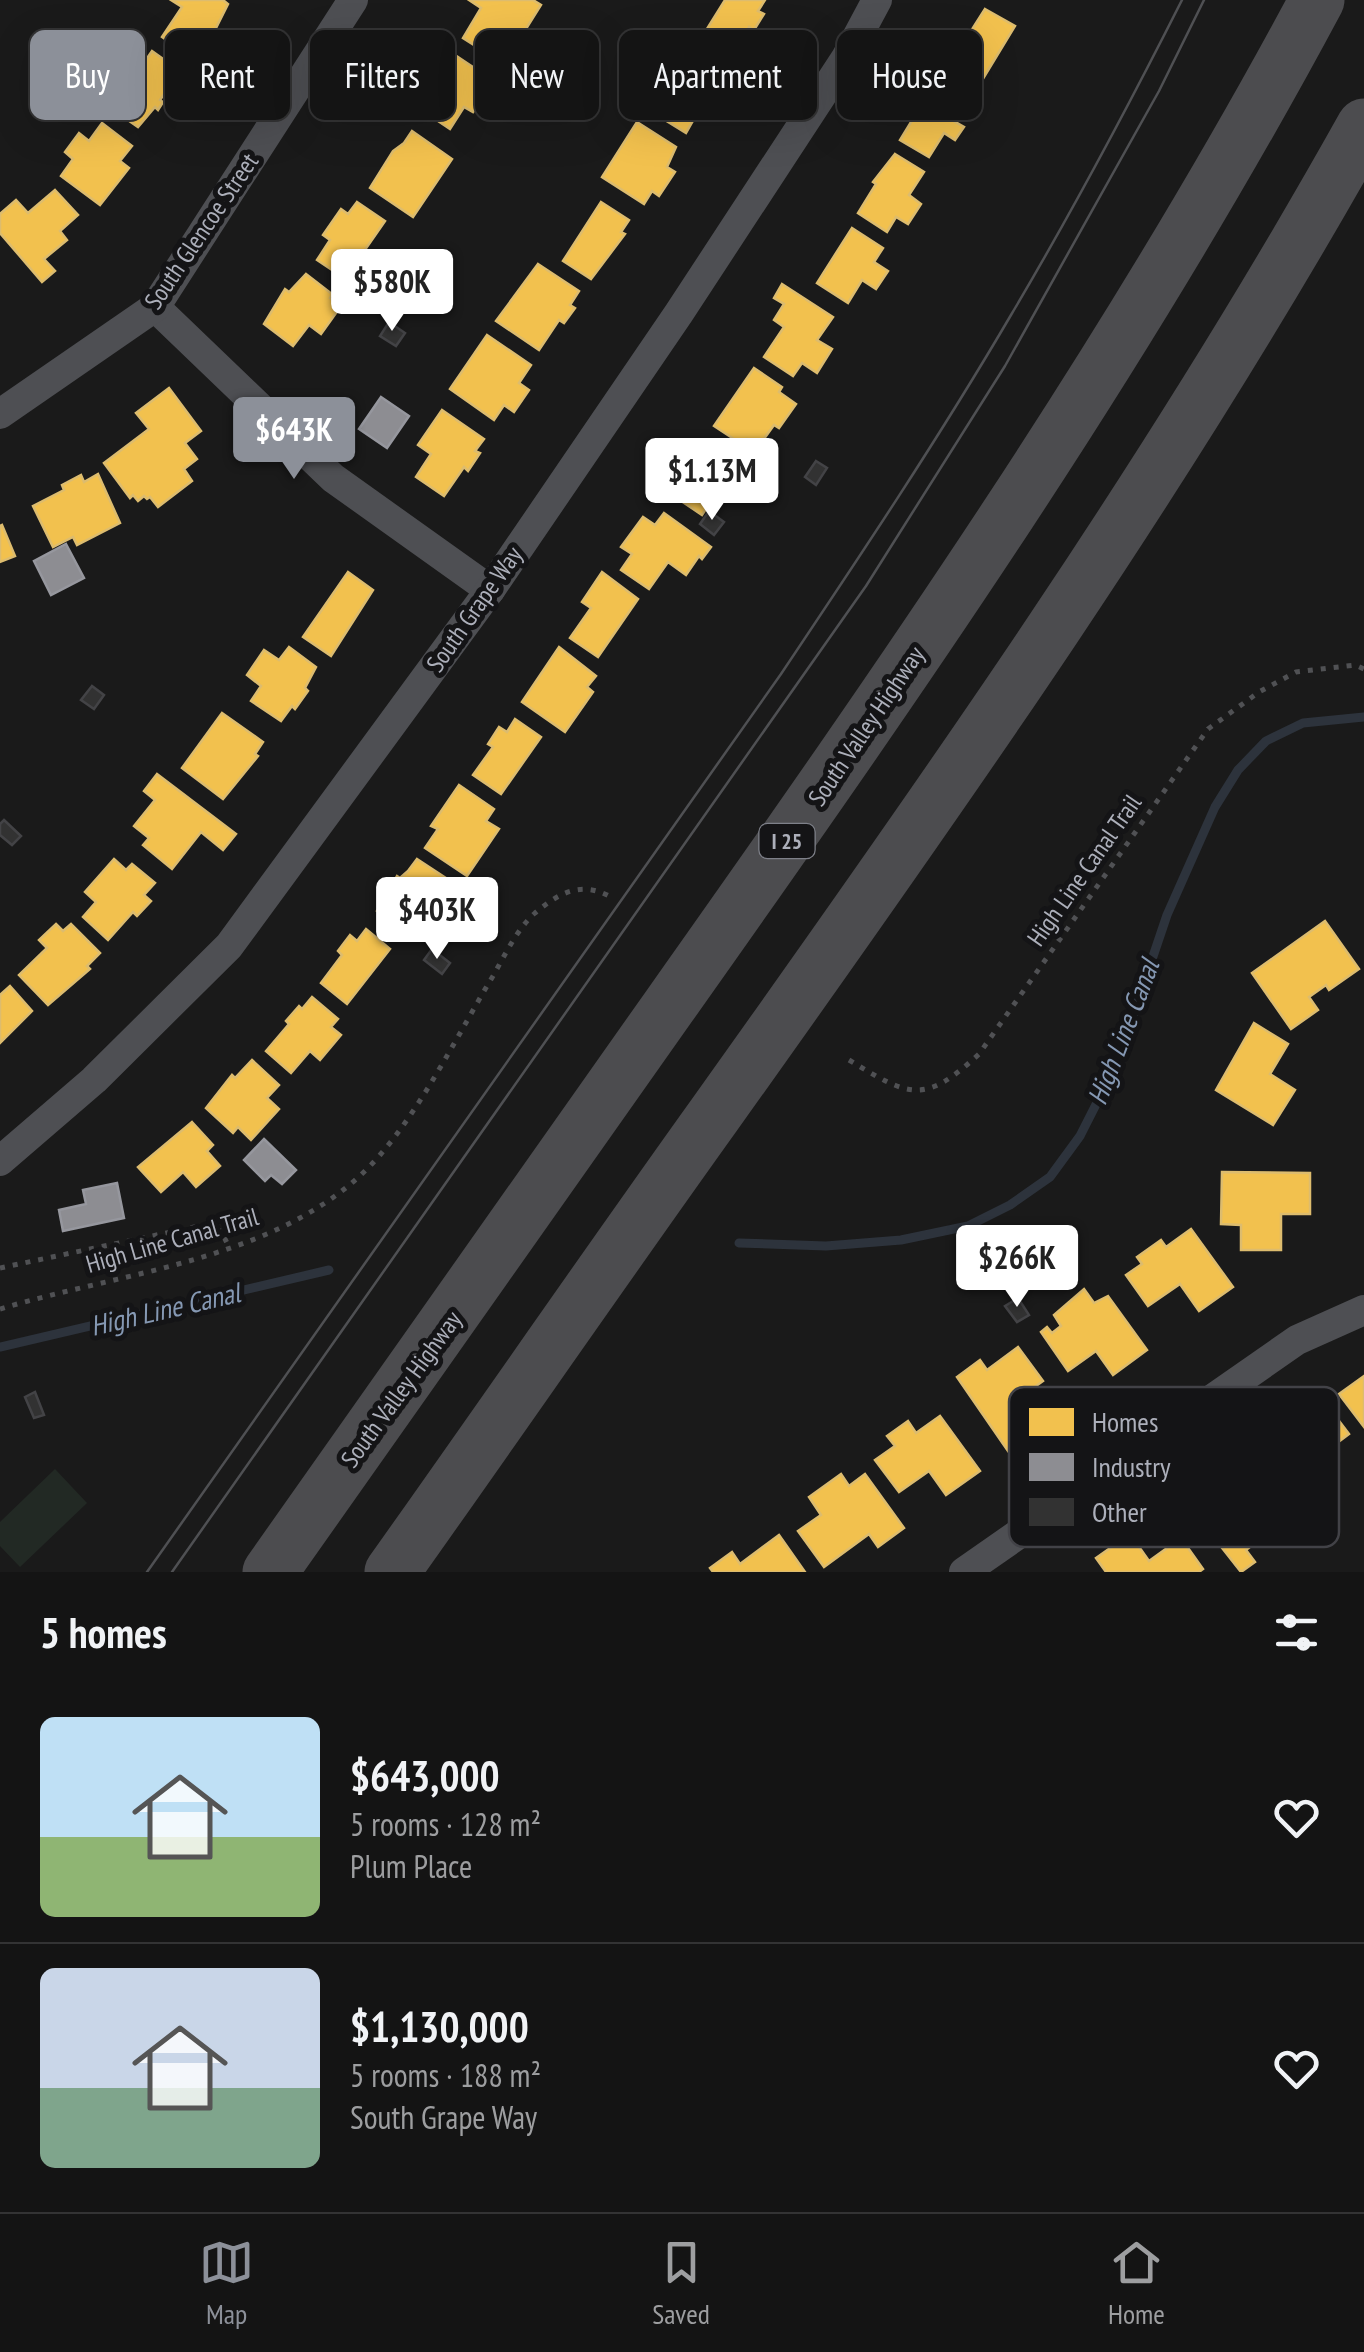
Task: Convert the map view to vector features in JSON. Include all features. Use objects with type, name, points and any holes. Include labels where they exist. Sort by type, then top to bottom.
[{"type":"highway","points":[[1270,88],[1307,0]]},
{"type":"highway","name":"South Valley Highway","points":[[270,1572],[829,781],[1015,506],[1270,88],[1317,0]]},
{"type":"highway","points":[[392,1572],[887,872],[1181,434],[1292,254],[1364,126]]},
{"type":"highway","points":[[1292,254],[1364,150]]},
{"type":"street","name":"South Glencoe Street","points":[[0,414],[156,307],[352,0]]},
{"type":"street","name":"South Grape Way","points":[[0,1161],[94,1080],[229,946],[490,590],[679,313],[846,58],[877,0]]},
{"type":"street","points":[[156,307],[333,478],[490,590]]},
{"type":"street","points":[[1230,1387],[1297,1340],[1364,1310]]},
{"type":"street","points":[[964,1572],[1009,1541]]},
{"type":"path","name":"High Line Canal Trail","points":[[848,1060],[882,1080],[916,1093],[939,1086],[958,1073],[979,1054],[1208,729],[1259,692],[1296,672],[1355,665],[1364,669]]},
{"type":"path","name":"High Line Canal Trail","points":[[0,1308],[230,1248],[290,1226],[354,1182],[380,1155],[404,1124],[532,916],[571,890],[591,887],[609,896]]},
{"type":"path","points":[[0,1268],[204,1225],[221,1231],[230,1248]]},
{"type":"shaded area","points":[[55,1469],[87,1503],[20,1567],[0,1546],[0,1522]]},
{"type":"building: Homes","points":[[171,0],[223,0],[228,4],[215,30],[167,30],[182,7]]},
{"type":"building: Homes","points":[[469,0],[533,0],[541,5],[525,30],[475,30],[475,46],[463,38],[481,8]]},
{"type":"building: Homes","points":[[725,0],[765,0],[758,11],[764,14],[754,30],[706,30]]},
{"type":"building: Homes","points":[[985,9],[1015,26],[982,80],[982,30],[972,30]]},
{"type":"building: Homes","points":[[152,51],[165,60],[165,93],[160,100],[163,102],[145,119],[145,61]]},
{"type":"building: Homes","points":[[455,55],[475,68],[475,109],[473,112],[464,107],[450,129],[436,120],[455,120]]},
{"type":"building: Homes","points":[[665,120],[693,120],[686,133]]},
{"type":"building: Homes","points":[[912,120],[952,120],[964,127],[955,140],[944,133],[929,157],[900,140]]},
{"type":"building: Homes","points":[[637,122],[676,147],[667,167],[675,172],[659,196],[652,191],[644,204],[602,177]]},
{"type":"building: Homes","points":[[102,123],[132,146],[120,161],[129,168],[100,205],[61,176],[73,159],[65,152],[79,133],[89,141]]},
{"type":"building: Homes","points":[[412,131],[452,159],[413,217],[370,188],[393,151]]},
{"type":"building: Homes","points":[[895,154],[924,172],[909,195],[921,204],[908,224],[896,217],[887,232],[858,213],[876,184],[873,182]]},
{"type":"building: Homes","points":[[55,190],[78,215],[60,231],[67,240],[44,259],[55,271],[42,282],[0,233],[0,214],[16,200],[28,213]]},
{"type":"building: Homes","points":[[357,202],[385,221],[360,257],[367,263],[353,284],[317,260],[330,240],[323,235],[341,209],[348,214]]},
{"type":"building: Homes","points":[[601,202],[629,220],[621,232],[625,234],[591,279],[563,261]]},
{"type":"building: Homes","points":[[852,228],[883,248],[874,262],[888,271],[876,289],[862,280],[848,303],[817,283]]},
{"type":"building: Homes","points":[[538,264],[579,291],[570,305],[575,308],[564,323],[559,320],[539,350],[496,321]]},
{"type":"building: Homes","points":[[306,274],[341,306],[321,334],[309,325],[293,346],[264,324],[285,289],[289,292]]},
{"type":"building: Homes","points":[[782,284],[833,317],[817,340],[832,349],[817,373],[802,363],[793,376],[764,357],[784,327],[774,320],[784,304],[774,298]]},
{"type":"building: Homes","points":[[487,335],[531,365],[519,383],[529,390],[514,412],[504,405],[494,420],[450,389]]},
{"type":"building: Homes","points":[[754,368],[782,387],[779,392],[796,404],[779,428],[774,425],[758,447],[747,439],[743,445],[714,426]]},
{"type":"building: Homes","points":[[169,388],[201,431],[185,443],[197,459],[184,469],[192,481],[158,507],[150,497],[138,501],[133,495],[130,498],[104,463],[149,429],[136,413]]},
{"type":"building: Homes","points":[[442,410],[484,439],[468,471],[464,467],[444,496],[416,477],[431,454],[418,445]]},
{"type":"building: Homes","points":[[711,441],[756,472],[741,494],[724,482],[702,515],[671,494],[691,458],[694,461]]},
{"type":"building: Homes","points":[[98,474],[120,523],[77,545],[73,537],[53,547],[33,506],[64,490],[62,485],[81,475],[84,482]]},
{"type":"building: Homes","points":[[664,513],[711,547],[686,575],[668,562],[649,589],[621,570],[632,554],[621,547],[643,517],[655,525]]},
{"type":"building: Homes","points":[[0,526],[15,556],[0,562]]},
{"type":"building: Homes","points":[[348,572],[373,590],[331,656],[303,637]]},
{"type":"building: Homes","points":[[602,572],[638,599],[598,657],[570,638],[591,608],[582,602]]},
{"type":"building: Homes","points":[[289,647],[316,667],[305,688],[308,691],[281,721],[251,701],[261,686],[247,675],[264,650],[279,660]]},
{"type":"building: Homes","points":[[559,647],[596,676],[587,687],[593,692],[565,732],[522,702]]},
{"type":"building: Homes","points":[[222,713],[263,742],[255,754],[258,756],[223,799],[182,768]]},
{"type":"building: Homes","points":[[515,719],[541,737],[501,794],[473,775],[493,747],[488,744],[499,727],[507,732]]},
{"type":"building: Homes","points":[[157,774],[236,834],[223,850],[201,832],[172,869],[143,845],[149,838],[134,826],[155,800],[144,791]]},
{"type":"building: Homes","points":[[459,785],[494,809],[486,821],[499,829],[467,876],[425,848],[438,829],[431,826]]},
{"type":"building: Homes","points":[[114,859],[126,870],[132,864],[155,883],[144,895],[151,901],[137,916],[133,912],[108,940],[83,917],[96,902],[85,892]]},
{"type":"building: Homes","points":[[417,859],[481,901],[461,928],[426,906],[406,932],[377,911],[397,876],[400,878]]},
{"type":"building: Homes","points":[[1325,921],[1359,969],[1329,990],[1326,985],[1309,997],[1318,1010],[1291,1029],[1252,973]]},
{"type":"building: Homes","points":[[56,924],[63,931],[71,924],[100,953],[87,966],[90,969],[48,1005],[19,975],[47,948],[39,940]]},
{"type":"building: Homes","points":[[366,929],[390,949],[347,1004],[321,983],[342,955],[338,951],[350,935],[357,941]]},
{"type":"building: Homes","points":[[10,986],[32,1011],[0,1043],[0,995]]},
{"type":"building: Homes","points":[[312,997],[338,1019],[331,1027],[341,1035],[320,1060],[310,1051],[291,1073],[266,1051],[289,1024],[286,1021]]},
{"type":"building: Homes","points":[[1254,1023],[1288,1044],[1270,1074],[1295,1090],[1273,1125],[1216,1090]]},
{"type":"building: Homes","points":[[252,1060],[279,1085],[267,1098],[279,1109],[251,1140],[238,1127],[233,1133],[206,1108],[232,1075],[235,1078]]},
{"type":"building: Homes","points":[[192,1122],[213,1145],[207,1151],[220,1166],[196,1187],[183,1172],[161,1192],[138,1167]]},
{"type":"building: Homes","points":[[1222,1172],[1310,1173],[1310,1214],[1281,1214],[1281,1250],[1241,1250],[1241,1225],[1221,1224]]},
{"type":"building: Homes","points":[[1191,1229],[1233,1287],[1199,1311],[1180,1284],[1148,1306],[1126,1275],[1142,1264],[1137,1257],[1161,1240],[1166,1247]]},
{"type":"building: Homes","points":[[1084,1289],[1094,1303],[1108,1296],[1147,1350],[1113,1375],[1096,1351],[1068,1371],[1041,1332],[1047,1327],[1052,1333],[1061,1326],[1054,1315]]},
{"type":"building: Homes","points":[[1018,1347],[1043,1381],[1035,1387],[1009,1387],[1008,1451],[957,1377],[980,1360],[987,1370]]},
{"type":"building: Homes","points":[[1364,1376],[1364,1427],[1339,1394]]},
{"type":"building: Homes","points":[[940,1416],[980,1471],[946,1495],[929,1471],[899,1492],[875,1460],[895,1446],[887,1436],[908,1421],[916,1433]]},
{"type":"building: Homes","points":[[1339,1421],[1349,1434],[1339,1442]]},
{"type":"building: Homes","points":[[841,1474],[849,1486],[865,1474],[904,1528],[878,1547],[869,1534],[824,1567],[798,1531],[821,1515],[809,1497]]},
{"type":"building: Homes","points":[[779,1535],[805,1572],[713,1572],[710,1568],[732,1552],[740,1564]]},
{"type":"building: Homes","points":[[1112,1547],[1139,1547],[1149,1561],[1168,1547],[1187,1547],[1203,1569],[1106,1572],[1096,1558]]},
{"type":"building: Homes","points":[[1221,1547],[1250,1547],[1246,1550],[1255,1562],[1241,1572]]},
{"type":"building: Industry","points":[[381,397],[409,416],[387,448],[359,429]]},
{"type":"building: Industry","points":[[66,544],[84,578],[51,595],[34,561]]},
{"type":"building: Industry","points":[[264,1139],[296,1170],[282,1184],[271,1175],[265,1181],[244,1160]]},
{"type":"building: Industry","points":[[117,1183],[124,1218],[63,1231],[59,1210],[86,1204],[83,1190]]},
{"type":"building: Other","points":[[389,322],[405,333],[396,346],[380,336]]},
{"type":"building: Other","points":[[816,461],[827,468],[816,485],[805,477]]},
{"type":"building: Other","points":[[709,511],[724,522],[714,535],[700,524]]},
{"type":"building: Other","points":[[92,686],[104,695],[94,709],[81,700]]},
{"type":"building: Other","points":[[4,820],[21,836],[12,845],[0,835]]},
{"type":"building: Other","points":[[432,949],[450,963],[442,974],[424,960]]},
{"type":"building: Other","points":[[1018,1298],[1029,1315],[1017,1322],[1005,1306]]},
{"type":"building: Other","points":[[35,1392],[44,1415],[34,1418],[25,1397]]},
{"type":"waterway","name":"High Line Canal","points":[[739,1243],[826,1246],[901,1240],[968,1226],[1010,1205],[1050,1177],[1080,1136],[1117,1063],[1167,915],[1215,807],[1238,770],[1266,741],[1303,723],[1364,717]]},
{"type":"waterway","name":"High Line Canal","points":[[0,1347],[329,1270]]},
{"type":"tram line","points":[[147,1572],[781,674],[870,541],[1034,276],[1182,0]]},
{"type":"tram line","points":[[172,1572],[866,586],[1005,366],[1159,91],[1204,0]]}]
